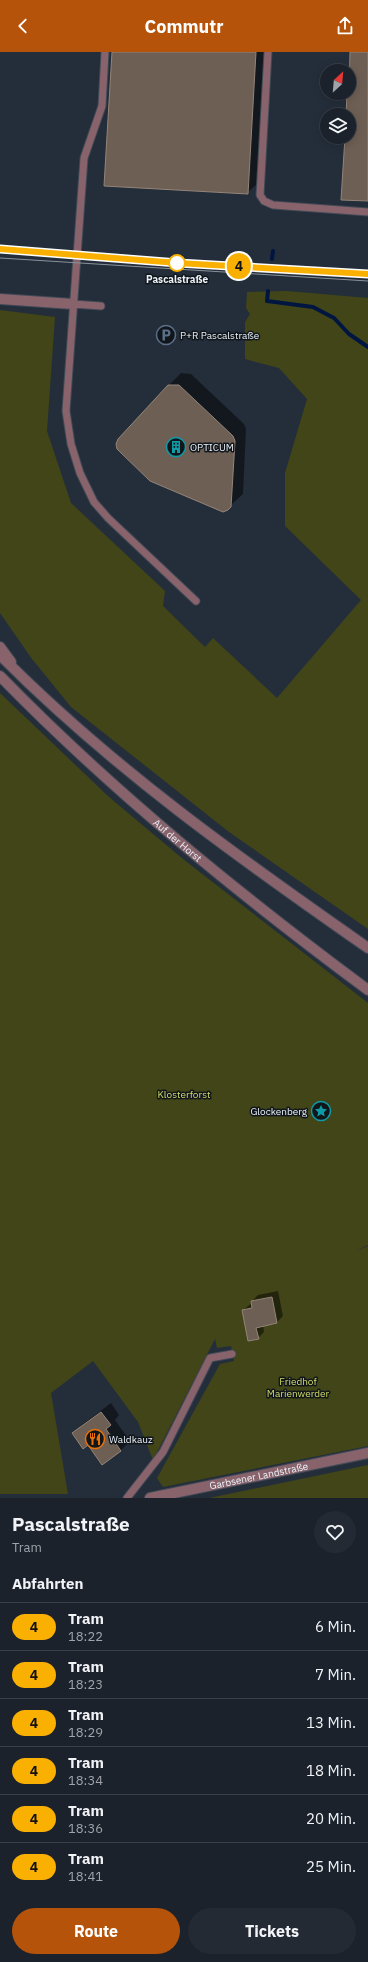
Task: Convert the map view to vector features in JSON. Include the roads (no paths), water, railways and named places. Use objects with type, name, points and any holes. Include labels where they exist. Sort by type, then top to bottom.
[{"type":"street","points":[[0,299],[72,304]]},
{"type":"street","points":[[0,647],[27,682]]},
{"type":"street","points":[[0,655],[27,682],[94,743],[155,794],[269,879],[368,948]]},
{"type":"street","name":"Auf der Horst","points":[[0,676],[136,805],[253,903],[368,990]]},
{"type":"street","name":"Garbsener Landstraße","points":[[150,1498],[368,1453]]},
{"type":"lane","points":[[106,52],[102,106],[84,158],[72,304],[66,411],[71,444],[80,472],[94,502],[108,518],[196,601]]},
{"type":"lane","points":[[268,52],[260,195],[264,201],[274,205],[368,212]]},
{"type":"lane","points":[[72,304],[100,306]]},
{"type":"lane","points":[[127,1498],[163,1452],[210,1358],[232,1354]]},
{"type":"waterway","points":[[272,259],[273,251]]},
{"type":"waterway","points":[[268,291],[267,301],[313,307],[334,318],[349,334],[368,347]]},
{"type":"tram line","points":[[0,249],[178,263],[368,274]]},
{"type":"tram line","name":"4","points":[[0,249],[178,263],[368,274]]},
{"type":"tram line","points":[[0,258],[368,281]]},
{"type":"place","name":"Pascalstraße","points":[[177,263]]},
{"type":"place","name":"P+R Pascalstraße","points":[[166,335]]},
{"type":"place","name":"OPTICUM","points":[[176,447]]},
{"type":"place","name":"Glockenberg","points":[[321,1111]]},
{"type":"place","name":"Waldkauz","points":[[95,1439]]},
{"type":"park label","name":"Klosterforst","points":[[184,1094]]},
{"type":"park label","name":"Friedhof Marienwerder","points":[[298,1386]]}]
